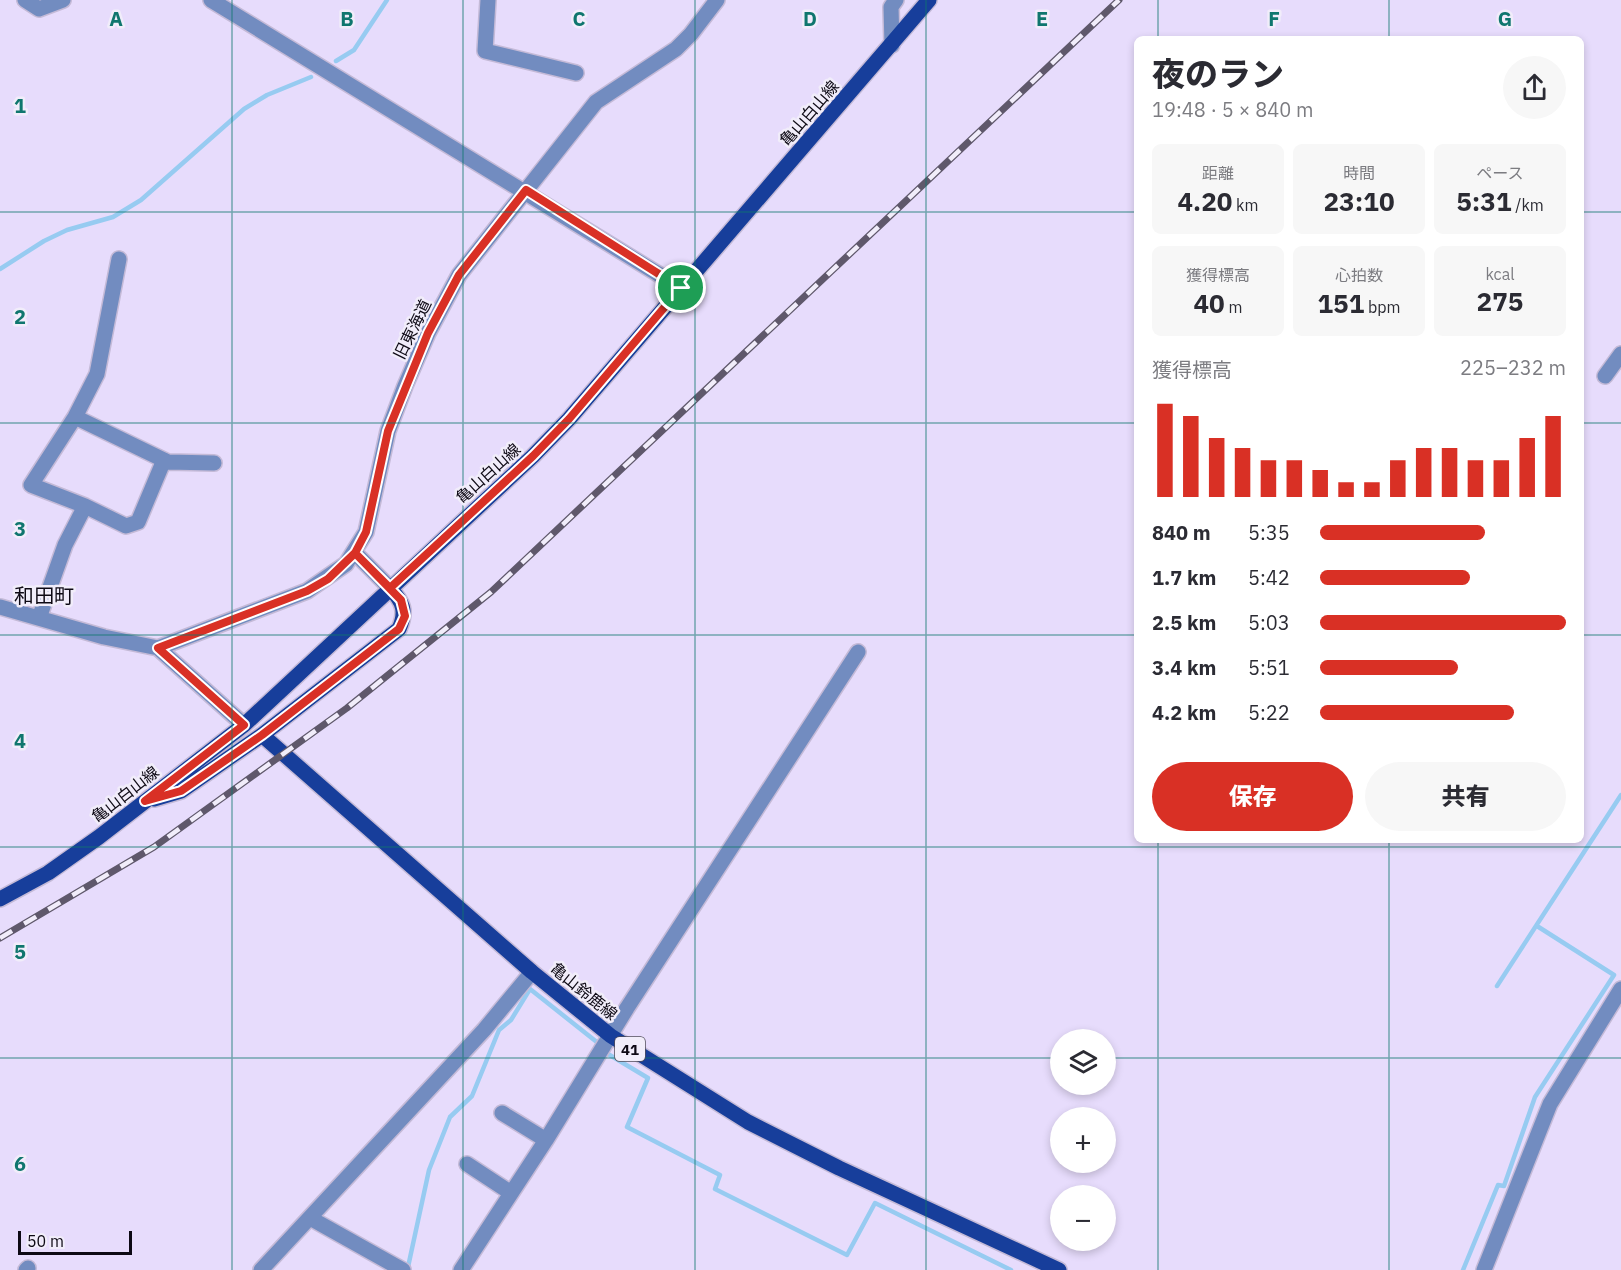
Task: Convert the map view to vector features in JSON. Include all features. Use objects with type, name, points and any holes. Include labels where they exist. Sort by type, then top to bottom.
[{"type":"main road","name":"亀山白山線","points":[[0,898],[48,873],[244,725],[533,456],[569,419],[929,0]]},
{"type":"main road","points":[[145,801],[181,791],[262,735],[399,629],[405,616],[401,600],[390,588]]},
{"type":"main road","name":"亀山鈴鹿線","points":[[262,735],[532,972],[610,1036],[748,1122],[839,1168],[1059,1270]]},
{"type":"street","points":[[25,0],[39,9],[63,0]]},
{"type":"street","points":[[211,0],[526,190],[681,288]]},
{"type":"street","points":[[488,0],[485,51],[576,73]]},
{"type":"street","name":"旧東海道","points":[[158,648],[307,591],[328,579],[355,553],[366,532],[388,431],[428,333],[459,275],[596,102],[676,49],[691,34],[717,0]]},
{"type":"street","points":[[892,45],[891,7],[896,0]]},
{"type":"street","points":[[119,258],[97,374],[75,417],[31,485],[85,506],[126,526],[138,522],[164,460]]},
{"type":"street","points":[[1605,376],[1621,354]]},
{"type":"street","points":[[75,417],[164,460],[214,464]]},
{"type":"street","points":[[39,618],[65,545],[85,506]]},
{"type":"street","points":[[355,553],[390,588]]},
{"type":"street","points":[[0,607],[104,638],[158,648],[244,725]]},
{"type":"street","points":[[461,1270],[858,652]]},
{"type":"street","points":[[261,1270],[484,1030],[532,972]]},
{"type":"street","points":[[1484,1270],[1550,1104],[1621,989]]},
{"type":"street","points":[[502,1113],[546,1140]]},
{"type":"street","points":[[467,1164],[511,1193]]},
{"type":"street","points":[[310,1218],[404,1270]]},
{"type":"waterway","points":[[336,61],[354,50],[387,0]]},
{"type":"waterway","points":[[0,269],[44,241],[67,230],[113,217],[141,200],[244,109],[267,95],[311,77]]},
{"type":"waterway","points":[[1497,986],[1621,795]]},
{"type":"waterway","points":[[1463,1270],[1498,1185],[1504,1186],[1535,1097],[1614,975],[1537,926]]},
{"type":"waterway","points":[[408,1267],[429,1170],[450,1117],[472,1096],[499,1030],[511,1020],[530,989],[598,1043]]},
{"type":"waterway","points":[[608,1054],[648,1078],[627,1127],[720,1175],[715,1189],[847,1255],[875,1203],[1011,1270]]},
{"type":"railway","points":[[0,938],[154,847],[347,708],[491,592],[1119,0]]},
{"type":"district","name":"和田町","points":[[44,595]]},
{"type":"route","points":[[681,288],[526,190],[459,275],[428,333],[388,431],[366,532],[355,553],[401,600],[405,616],[399,629],[262,735],[181,791],[145,801],[244,725],[158,648],[213,629],[307,591],[328,579],[355,553],[390,588],[533,456],[569,419],[681,288]]}]
